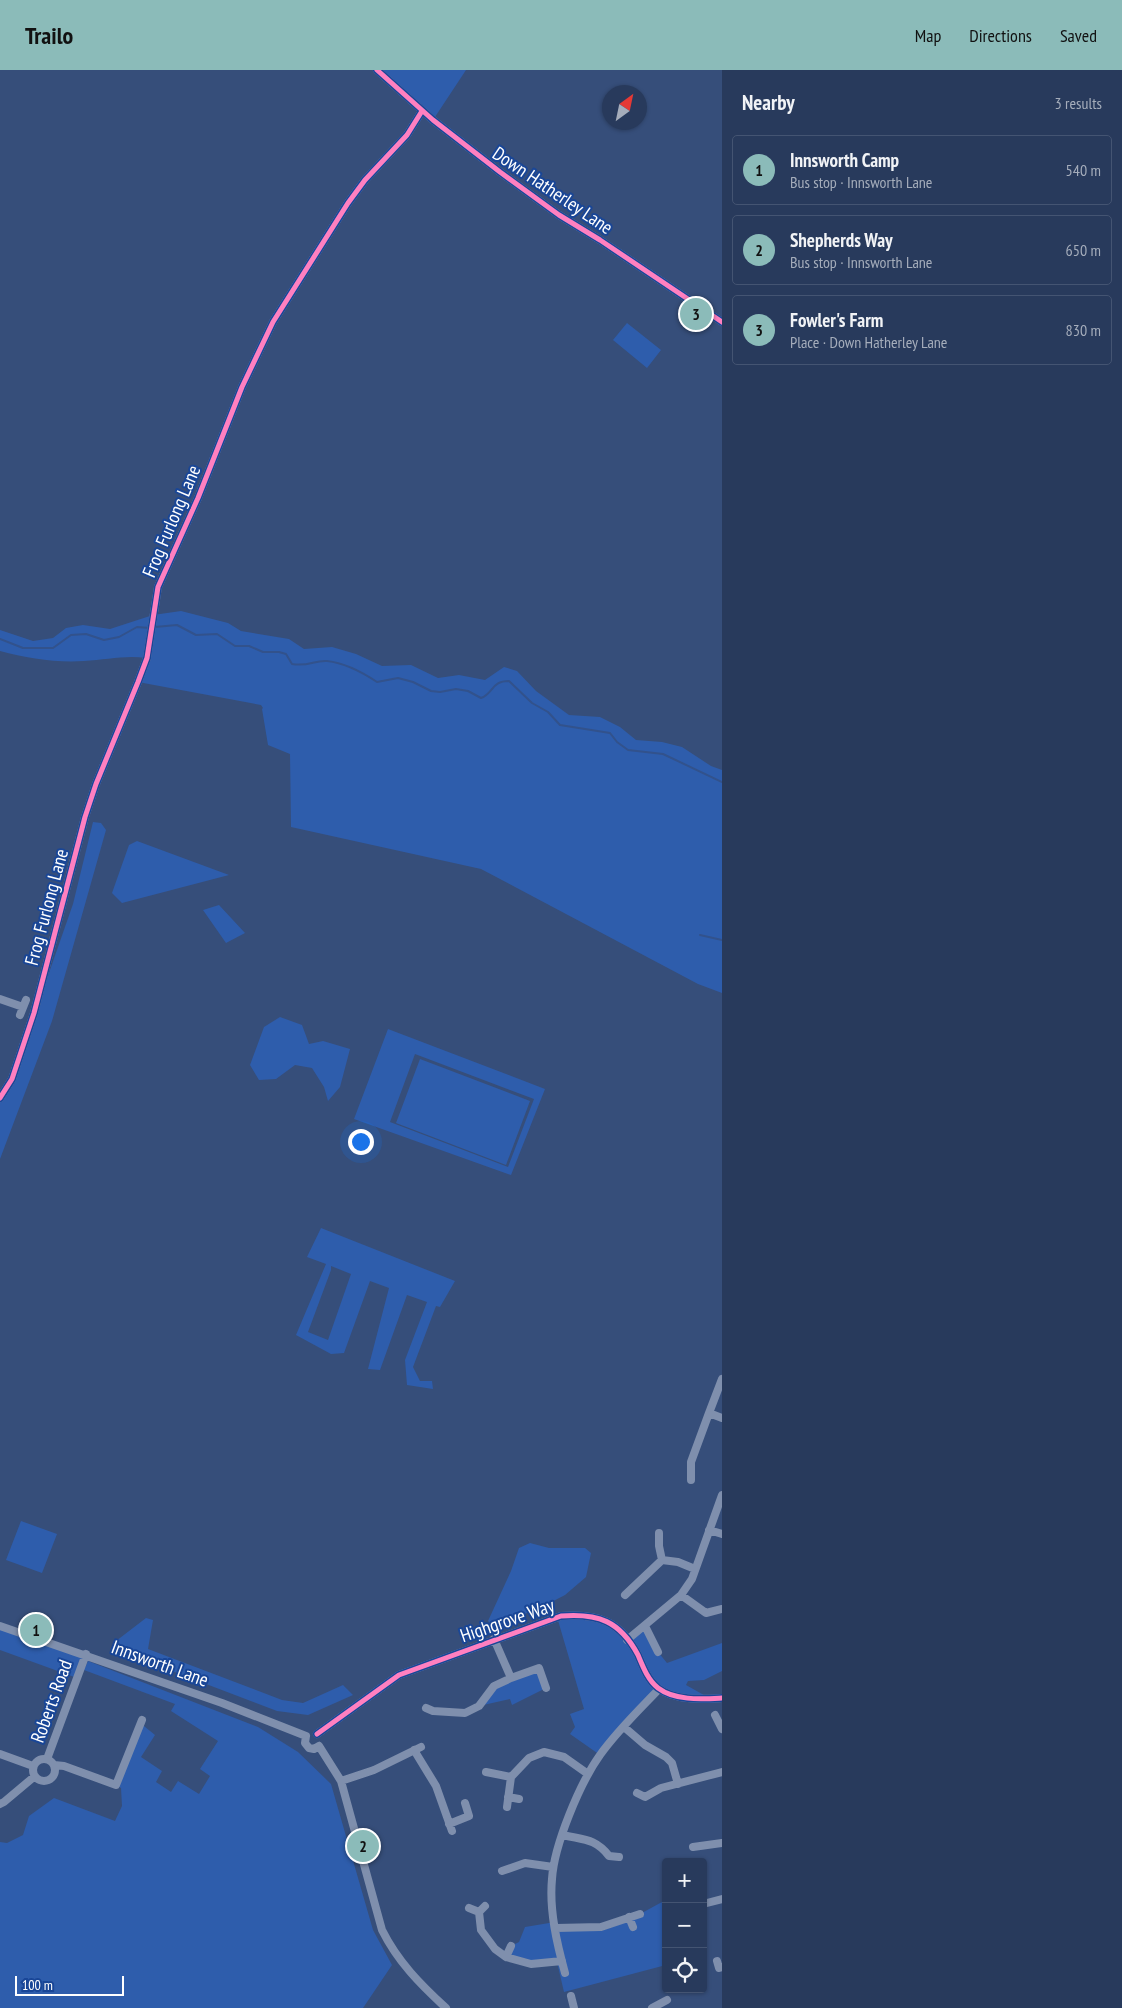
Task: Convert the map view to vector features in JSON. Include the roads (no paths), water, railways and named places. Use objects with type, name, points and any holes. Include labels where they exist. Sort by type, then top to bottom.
[{"type":"street","name":"Down Hatherley Lane","points":[[377,70],[422,111],[471,151],[559,215],[600,240],[722,322]]},
{"type":"street","name":"Frog Furlong Lane","points":[[0,1098],[12,1079],[34,1013],[85,817],[96,784],[146,658],[158,587],[198,498],[242,387],[274,322],[348,203],[365,180],[407,135],[422,111]]},
{"type":"street","points":[[0,999],[24,1003],[20,1016]]},
{"type":"street","points":[[690,1480],[691,1462],[722,1378]]},
{"type":"street","points":[[709,1414],[722,1418]]},
{"type":"street","points":[[682,1472],[691,1471]]},
{"type":"street","points":[[627,1640],[681,1595],[692,1579],[722,1496]]},
{"type":"street","points":[[709,1530],[722,1534]]},
{"type":"street","points":[[660,1533],[659,1546],[662,1560]]},
{"type":"street","points":[[662,1560],[678,1562],[695,1569]]},
{"type":"street","points":[[625,1595],[634,1592],[662,1560]]},
{"type":"street","points":[[681,1595],[706,1613],[722,1609]]},
{"type":"street","name":"Highgrove Way","points":[[317,1734],[399,1675],[561,1616],[581,1614],[598,1617],[615,1626],[636,1653],[648,1677],[659,1689]]},
{"type":"street","name":"Innsworth Lane","points":[[0,1626],[86,1654],[222,1703],[306,1736]]},
{"type":"street","points":[[645,1626],[658,1652]]},
{"type":"street","points":[[494,1639],[511,1678]]},
{"type":"street","name":"Roberts Road","points":[[48,1759],[86,1654]]},
{"type":"street","points":[[536,1659],[546,1688]]},
{"type":"street","points":[[430,1720],[429,1710],[465,1713],[479,1706],[494,1686],[539,1668]]},
{"type":"street","points":[[565,1974],[551,1901],[553,1867],[563,1835],[588,1774],[600,1755],[659,1689],[682,1698],[722,1698]]},
{"type":"street","points":[[715,1715],[722,1729]]},
{"type":"street","points":[[33,1766],[39,1760],[48,1759],[54,1764],[116,1785],[142,1720]]},
{"type":"street","points":[[624,1727],[645,1745],[666,1757],[672,1763],[678,1784]]},
{"type":"street","points":[[311,1733],[317,1734],[321,1738],[319,1746],[314,1749],[309,1748],[305,1743],[306,1736],[311,1733]]},
{"type":"street","points":[[319,1746],[341,1781],[382,1930],[393,1951],[412,1974],[446,2008]]},
{"type":"street","points":[[341,1781],[374,1770],[417,1749],[436,1786],[451,1827],[469,1816],[465,1804]]},
{"type":"street","points":[[507,1808],[511,1777],[529,1758],[544,1752],[564,1757],[588,1774]]},
{"type":"street","points":[[0,1754],[33,1766]]},
{"type":"street","points":[[33,1766],[35,1776],[41,1781],[49,1780],[55,1773],[54,1764]]},
{"type":"street","points":[[486,1772],[511,1777]]},
{"type":"street","points":[[637,1793],[645,1800],[662,1788],[722,1772]]},
{"type":"street","points":[[0,1804],[35,1776]]},
{"type":"street","points":[[508,1797],[519,1800]]},
{"type":"street","points":[[563,1835],[586,1839],[601,1846],[607,1859],[620,1857]]},
{"type":"street","points":[[697,1849],[722,1843]]},
{"type":"street","points":[[502,1871],[524,1861],[553,1867]]},
{"type":"street","points":[[707,1901],[722,1898]]},
{"type":"street","points":[[478,1912],[485,1906]]},
{"type":"street","points":[[469,1908],[478,1912]]},
{"type":"street","points":[[478,1912],[481,1930],[495,1949],[506,1956],[531,1964],[562,1961]]},
{"type":"street","points":[[556,1928],[601,1927],[640,1914]]},
{"type":"street","points":[[629,1917],[633,1927]]},
{"type":"street","points":[[506,1956],[511,1946]]},
{"type":"street","points":[[652,2008],[667,2000]]},
{"type":"waterway","points":[[155,627],[177,625],[196,635],[217,634],[235,646],[249,646],[263,652],[286,654],[292,664],[303,665],[322,661],[334,662],[353,668],[377,682],[398,678],[413,682],[431,691],[440,692],[456,689],[468,691],[481,698],[499,683],[509,681],[532,703],[548,712],[560,725],[610,733],[617,742],[628,750],[663,754],[722,782]]},
{"type":"waterway","points":[[0,639],[23,648],[53,648],[71,635],[86,634],[104,640],[119,637],[137,627],[150,628]]},
{"type":"waterway","points":[[700,935],[722,940]]},
{"type":"place","name":"Fowler's Farm","points":[[696,314]]},
{"type":"place","name":"Innsworth Camp","points":[[36,1630]]},
{"type":"place","name":"Shepherds Way","points":[[363,1846]]}]
